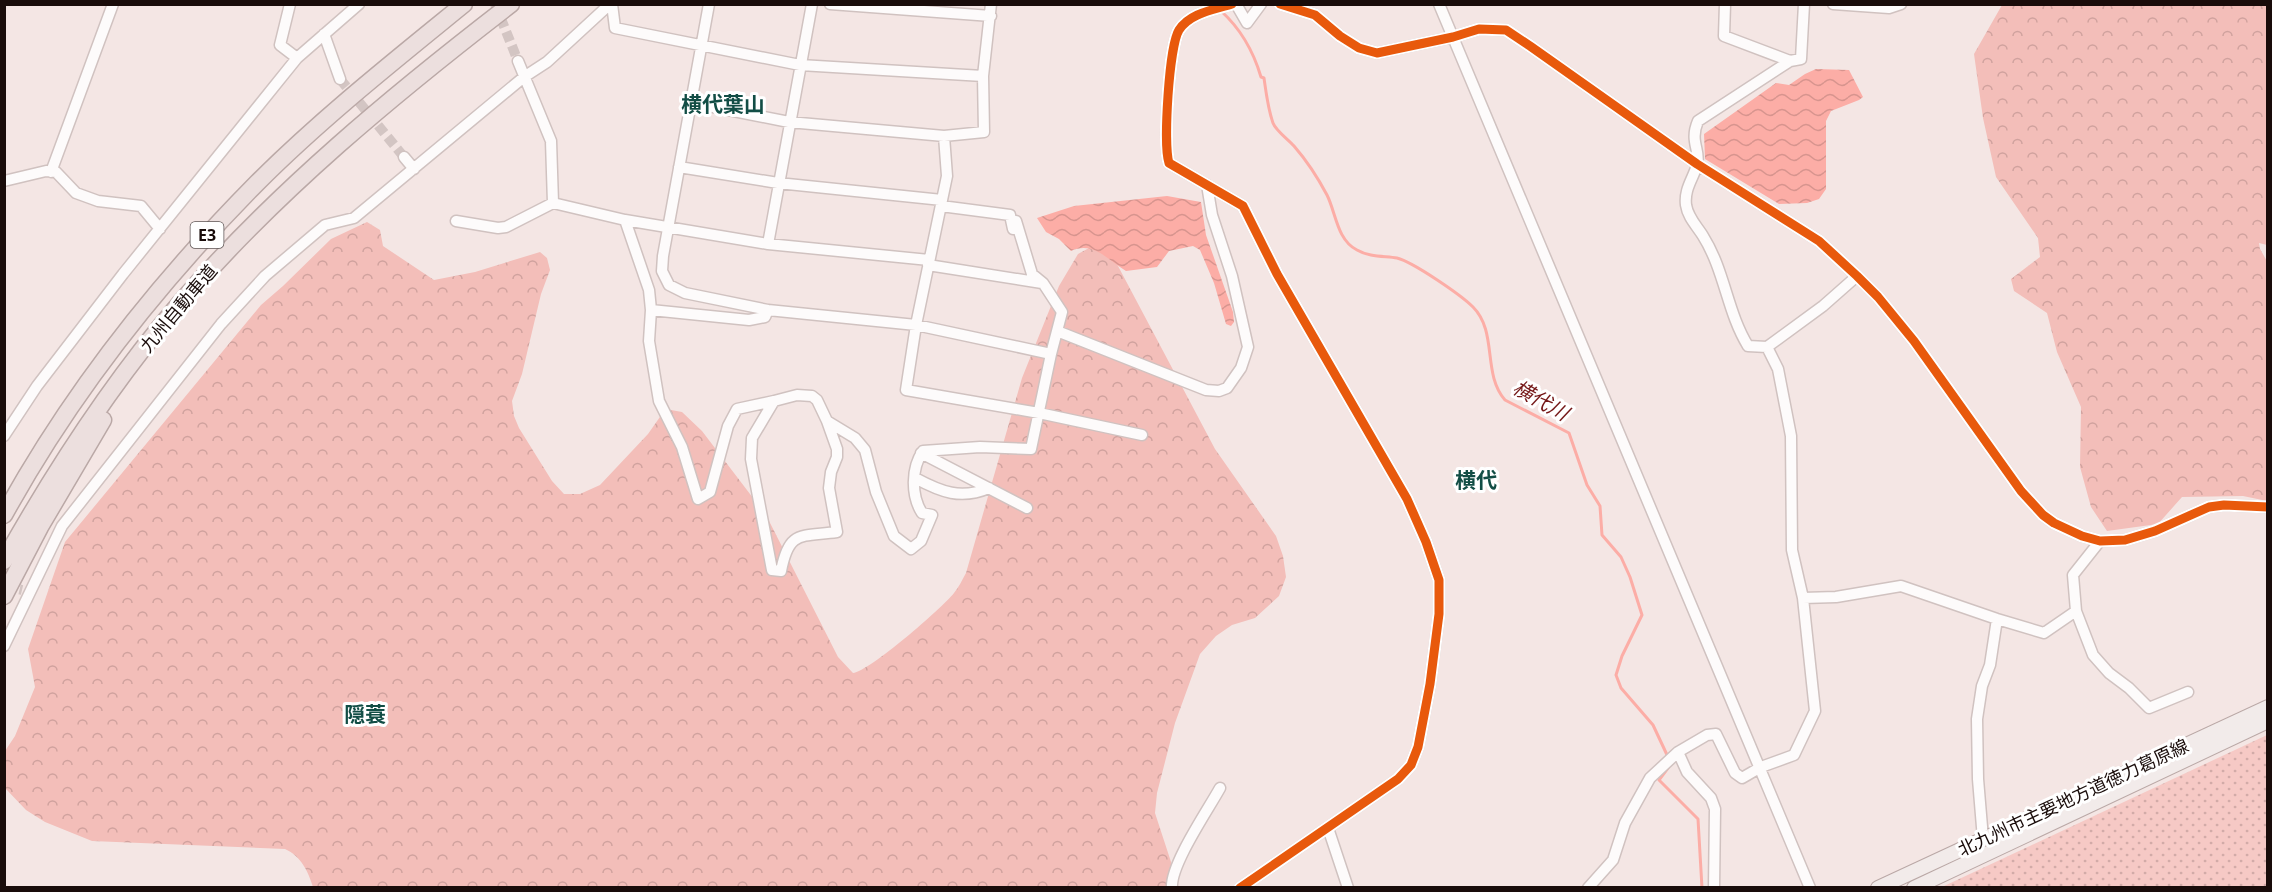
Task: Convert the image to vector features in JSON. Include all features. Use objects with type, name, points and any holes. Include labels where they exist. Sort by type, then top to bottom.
[{"type":"highway","name":"九州自動車道","points":[[4,515],[53,436],[123,336],[209,233],[259,181],[310,134],[464,4]]},
{"type":"highway","name":"九州自動車道","points":[[4,561],[61,463],[102,403],[180,303],[266,212],[387,102],[511,4]]},
{"type":"highway","points":[[4,596],[40,527],[108,413],[141,364],[266,212]]},
{"type":"highway","points":[[4,504],[26,470],[53,436]]},
{"type":"main road","name":"北九州市主要地方道徳力葛原線","points":[[1878,888],[2268,707]]},
{"type":"main road","name":"北九州市主要地方道徳力葛原線","points":[[1914,888],[2268,721]]},
{"type":"street","points":[[51,172],[113,4]]},
{"type":"street","points":[[290,4],[280,45],[297,58]]},
{"type":"street","points":[[4,436],[37,386],[123,274],[297,58],[359,4]]},
{"type":"street","points":[[611,4],[615,28],[800,65],[984,76]]},
{"type":"street","points":[[4,646],[25,593],[62,526],[221,324],[265,276],[325,225],[354,218],[524,77],[547,62],[611,4]]},
{"type":"street","points":[[710,4],[668,226],[662,271],[669,285],[685,293],[768,310],[916,325],[1051,354]]},
{"type":"street","points":[[768,244],[812,4]]},
{"type":"street","points":[[830,4],[991,16]]},
{"type":"street","points":[[693,103],[789,122],[944,136],[984,132],[984,76],[991,4]]},
{"type":"street","points":[[1240,888],[1398,779],[1411,765],[1418,747],[1430,684],[1439,614],[1439,580],[1426,542],[1407,499],[1277,274],[1249,216],[1243,206],[1235,200],[1169,163],[1168,96],[1174,44],[1178,31],[1191,18],[1234,4],[1247,23],[1261,4]]},
{"type":"street","points":[[1280,4],[1315,15],[1340,36],[1359,48],[1377,52],[1453,37],[1479,29],[1506,30],[1697,164],[1819,241],[1878,297],[1914,341],[2021,491],[2043,515],[2054,523],[2082,536],[2100,541],[2125,540],[2140,537],[2209,507],[2224,505],[2268,507]]},
{"type":"street","points":[[1439,4],[1810,888]]},
{"type":"street","points":[[1725,4],[1724,36],[1790,62]]},
{"type":"street","points":[[1804,4],[1801,58],[1790,62],[1698,121],[1693,133],[1697,164],[1687,188],[1686,204],[1693,223],[1703,236],[1716,262],[1737,328],[1748,346],[1767,347],[1823,306],[1857,276]]},
{"type":"street","points":[[1833,4],[1889,8],[1901,4]]},
{"type":"street","points":[[324,34],[340,79]]},
{"type":"street","points":[[518,61],[551,141],[553,203]]},
{"type":"street","points":[[944,136],[947,176],[916,325],[906,390],[1039,413],[1142,435]]},
{"type":"street","points":[[404,158],[414,169]]},
{"type":"street","points":[[679,167],[778,183],[942,203],[1010,215],[1032,274],[1043,283],[1062,312],[1031,449],[980,447],[922,451],[916,461],[915,502],[922,513],[932,515],[921,541],[911,549],[894,536],[876,492],[865,450],[855,438],[827,421]]},
{"type":"street","points":[[4,181],[56,172],[75,193],[98,201],[141,206],[160,229]]},
{"type":"street","points":[[1057,331],[1206,390],[1219,391],[1227,388],[1241,368],[1248,347],[1232,276],[1212,214],[1207,185]]},
{"type":"street","points":[[456,221],[498,228],[506,227],[553,203],[625,220],[768,244],[929,262],[1043,283]]},
{"type":"street","points":[[625,220],[650,290],[649,342],[659,401],[682,447],[698,499],[710,492],[728,426],[737,409],[797,395],[812,396],[817,400],[827,421],[837,449],[829,488],[837,532],[797,537],[785,549],[781,571],[772,570],[751,459],[752,438],[774,401]]},
{"type":"street","points":[[651,309],[748,320],[765,317],[768,310]]},
{"type":"street","points":[[1588,888],[1613,860],[1625,823],[1650,778],[1678,752],[1707,735],[1716,734],[1735,772],[1742,778],[1761,767],[1794,755],[1815,711],[1803,598],[1792,550],[1791,436],[1778,369],[1767,347]]},
{"type":"street","points":[[921,453],[1027,508]]},
{"type":"street","points":[[915,478],[932,487],[960,495],[974,495],[989,488]]},
{"type":"street","points":[[2100,541],[2073,575],[2076,611],[2094,655],[2109,673],[2129,688],[2149,708],[2188,692]]},
{"type":"street","points":[[1803,598],[1836,597],[1901,586],[2044,633],[2076,611]]},
{"type":"street","points":[[1983,839],[1978,779],[1977,719],[1982,686],[1990,665],[1997,619]]},
{"type":"street","points":[[1678,752],[1687,772],[1711,798],[1715,809],[1714,888]]},
{"type":"street","points":[[1172,888],[1177,867],[1186,848],[1220,788]]},
{"type":"street","points":[[1328,828],[1348,888]]},
{"type":"shaded area","points":[[2267,735],[2267,887],[1942,887]]},
{"type":"green space","points":[[2002,5],[2267,5],[2267,245],[2259,243],[2268,263],[2267,501],[2243,496],[2182,497],[2158,524],[2107,531],[2091,507],[2080,467],[2081,407],[2057,352],[2047,313],[2014,291],[2011,279],[2040,257],[2038,238],[1996,177],[1983,118],[1974,54]]},
{"type":"green space","points":[[367,222],[380,230],[383,246],[434,280],[475,272],[540,252],[547,258],[550,270],[541,294],[522,374],[512,401],[514,416],[519,428],[552,481],[564,494],[580,494],[600,485],[648,434],[662,414],[671,410],[682,412],[702,431],[766,515],[838,657],[853,673],[874,662],[921,625],[947,601],[959,586],[966,573],[1022,378],[1059,286],[1078,254],[1099,246],[1109,249],[1215,449],[1276,536],[1283,556],[1286,577],[1279,596],[1255,618],[1232,625],[1216,636],[1200,654],[1175,723],[1157,793],[1155,813],[1172,865],[1167,887],[313,887],[303,865],[285,849],[92,841],[45,822],[26,810],[5,788],[5,751],[15,736],[35,687],[28,649],[65,542],[261,305],[331,239]]},
{"type":"water","points":[[1816,69],[1849,70],[1863,97],[1831,111],[1826,121],[1826,189],[1819,199],[1807,203],[1779,204],[1705,159],[1704,134],[1776,83],[1789,85]]},
{"type":"water","points":[[1167,196],[1201,202],[1206,235],[1233,312],[1234,322],[1231,326],[1226,324],[1214,283],[1200,250],[1193,246],[1169,251],[1157,267],[1126,271],[1093,250],[1079,248],[1071,251],[1059,239],[1046,232],[1037,218],[1074,206]]},
{"type":"waterway","name":"横代川","points":[[1221,11],[1246,41],[1261,77],[1264,78],[1271,118],[1279,132],[1299,152],[1316,176],[1327,195],[1345,240],[1350,246],[1362,252],[1397,258],[1414,266],[1473,307],[1481,317],[1485,328],[1494,378],[1505,400],[1569,433],[1587,485],[1600,506],[1602,535],[1621,557],[1642,615],[1622,656],[1616,675],[1621,688],[1653,725],[1668,757]]},
{"type":"waterway","name":"横代川","points":[[1668,768],[1659,780],[1698,819],[1702,888]]},
{"type":"tunnel","points":[[495,4],[518,61]]},
{"type":"tunnel","points":[[340,79],[404,157]]},
{"type":"tunnel","points":[[5,586],[22,590]]},
{"type":"cycle path","points":[[1232,4],[1210,10],[1189,20],[1179,30],[1175,40],[1168,96],[1167,153],[1169,163],[1243,206],[1277,274],[1407,499],[1426,542],[1439,580],[1439,614],[1430,684],[1418,747],[1411,765],[1398,779],[1240,888]]},
{"type":"cycle path","points":[[1280,4],[1315,15],[1340,36],[1359,48],[1377,53],[1453,37],[1479,29],[1506,30],[1530,46],[1697,164],[1819,241],[1878,297],[1914,341],[2021,491],[2043,515],[2054,523],[2082,536],[2100,541],[2125,540],[2155,531],[2209,507],[2224,505],[2268,507]]},
{"type":"district","name":"横代葉山","points":[[723,104]]},
{"type":"district","name":"横代","points":[[1476,480]]},
{"type":"district","name":"隠蓑","points":[[365,714]]}]
